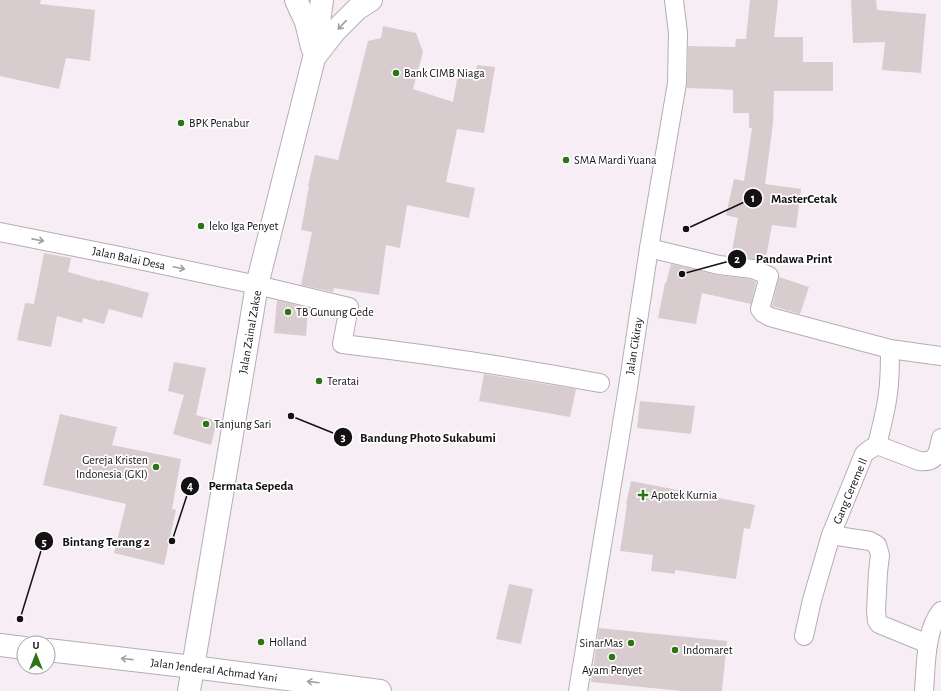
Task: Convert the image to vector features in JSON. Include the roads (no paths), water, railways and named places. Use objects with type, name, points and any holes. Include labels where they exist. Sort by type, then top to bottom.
[{"type":"street","points":[[296,0],[306,22],[314,58]]},
{"type":"street","name":"Jalan Zainal Zakse","points":[[189,691],[257,285],[314,58],[322,0]]},
{"type":"street","points":[[314,58],[335,32],[357,9],[371,0]]},
{"type":"street","name":"Jalan Cikiray","points":[[578,691],[677,83],[678,33],[674,0]]},
{"type":"street","name":"Jalan Balai Desa","points":[[0,232],[257,285],[349,307],[342,344],[433,355],[538,371],[600,383]]},
{"type":"street","points":[[649,248],[719,264],[753,269],[768,276],[760,309],[763,313],[770,317],[890,349],[941,356]]},
{"type":"street","name":"Gang Cereme ll","points":[[804,636],[812,600],[831,535],[864,454],[876,445],[888,393],[890,349]]},
{"type":"street","points":[[876,445],[925,462],[934,459],[938,454],[941,438]]},
{"type":"street","points":[[831,535],[870,541],[877,545],[880,555],[876,621],[879,624],[928,644]]},
{"type":"street","points":[[924,691],[928,644],[934,620],[941,611]]},
{"type":"street","points":[[0,645],[16,647]]},
{"type":"street","name":"Jalan Jenderal Achmad Yani","points":[[56,651],[380,691]]},
{"type":"place","name":"Bank CIMB Niaga","points":[[396,73]]},
{"type":"place","name":"BPK Penabur","points":[[181,123]]},
{"type":"place","name":"SMA Mardi Yuana","points":[[566,160]]},
{"type":"place","name":"leko Iga Penyet","points":[[201,226]]},
{"type":"place","name":"MasterCetak","points":[[686,229]]},
{"type":"place","name":"Pandawa Print","points":[[682,274]]},
{"type":"place","name":"TB Gunung Gede","points":[[288,312]]},
{"type":"place","name":"Teratai","points":[[319,381]]},
{"type":"place","name":"Bandung Photo Sukabumi","points":[[291,416]]},
{"type":"place","name":"Tanjung Sari","points":[[206,424]]},
{"type":"place","name":"Gereja Kristen Indonesia (GKI)","points":[[156,467]]},
{"type":"place","name":"Apotek Kurnia","points":[[643,495]]},
{"type":"place","name":"Permata Sepeda","points":[[172,541]]},
{"type":"place","name":"Bintang Terang 2","points":[[20,619]]},
{"type":"place","name":"Holland","points":[[261,642]]},
{"type":"place","name":"SinarMas","points":[[631,643]]},
{"type":"place","name":"Indomaret","points":[[675,650]]},
{"type":"place","name":"Ayam Penyet","points":[[612,657]]}]
